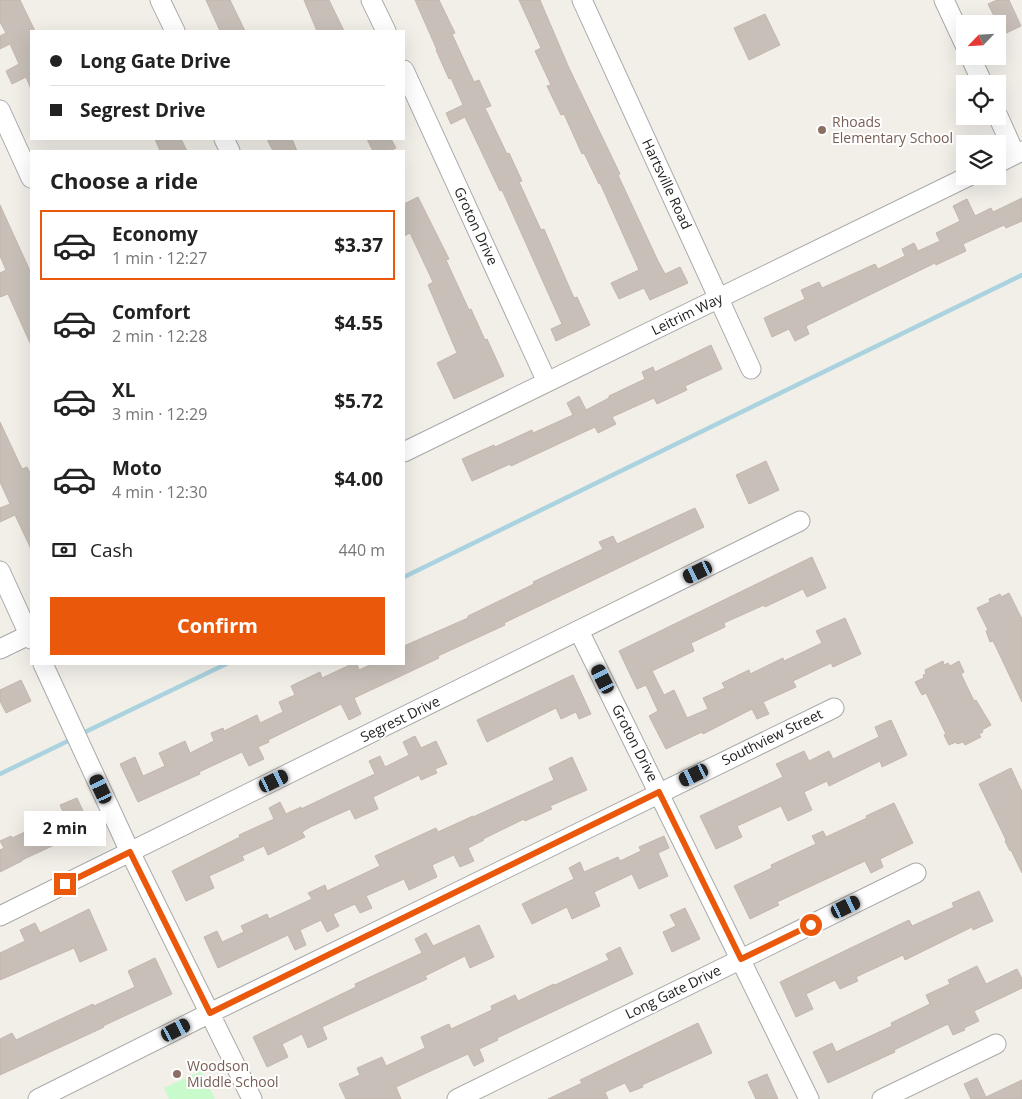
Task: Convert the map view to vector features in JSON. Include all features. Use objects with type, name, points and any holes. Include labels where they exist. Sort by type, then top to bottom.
[{"type":"street","points":[[160,0],[175,30]]},
{"type":"street","points":[[372,0],[386,30]]},
{"type":"street","name":"Hartsville Road","points":[[582,0],[751,369]]},
{"type":"street","points":[[944,0],[956,26]]},
{"type":"street","name":"Groton Drive","points":[[405,72],[548,382]]},
{"type":"street","points":[[0,110],[30,176]]},
{"type":"street","points":[[1003,125],[1018,152],[1006,158]]},
{"type":"street","name":"Leitrim Way","points":[[405,452],[956,182]]},
{"type":"street","name":"Segrest Drive","points":[[0,916],[800,521]]},
{"type":"street","points":[[0,571],[30,634]]},
{"type":"street","name":"Groton Drive","points":[[578,631],[809,1099]]},
{"type":"street","points":[[0,650],[30,636]]},
{"type":"street","points":[[43,665],[130,852],[252,1099]]},
{"type":"street","name":"Southview Street","points":[[38,1099],[659,792],[834,708]]},
{"type":"street","name":"Long Gate Drive","points":[[457,1099],[916,873]]},
{"type":"street","points":[[882,1099],[996,1044]]},
{"type":"green space","points":[[201,1071],[215,1099],[169,1099],[164,1088]]},
{"type":"building","points":[[0,0],[20,0],[35,30],[30,30],[30,87],[26,77],[12,84],[6,71],[19,64],[10,44],[0,49],[0,36],[6,33],[0,22]]},
{"type":"building","points":[[206,0],[230,0],[245,30],[220,30]]},
{"type":"building","points":[[304,0],[329,0],[344,30],[317,30]]},
{"type":"building","points":[[415,0],[439,0],[455,33],[452,34],[474,82],[479,80],[491,106],[485,108],[522,181],[519,182],[541,230],[544,229],[574,298],[577,297],[590,325],[556,341],[551,329],[562,324],[502,190],[500,191],[465,117],[451,124],[446,113],[463,105],[451,78],[449,79]]},
{"type":"building","points":[[519,0],[540,0],[569,68],[620,174],[618,175],[658,261],[665,274],[680,267],[688,283],[650,300],[644,288],[619,299],[611,283],[639,270],[600,183],[584,153],[582,154],[564,114],[561,115],[547,86],[551,85],[535,51],[541,48]]},
{"type":"building","points":[[997,0],[1009,0],[1021,26],[1006,33],[1006,15],[994,15],[988,4]]},
{"type":"building","points":[[765,14],[780,45],[749,60],[734,28]]},
{"type":"building","points":[[155,140],[182,140],[186,150],[160,150]]},
{"type":"building","points":[[268,140],[292,140],[297,150],[272,150]]},
{"type":"building","points":[[368,140],[392,140],[396,148],[391,150],[372,150]]},
{"type":"building","points":[[418,197],[449,259],[446,260],[469,310],[471,309],[485,340],[487,339],[504,376],[454,399],[437,363],[457,353],[428,285],[433,282],[410,233],[405,236],[405,204]]},
{"type":"building","points":[[1022,198],[1022,221],[1006,228],[1004,225],[963,244],[966,251],[936,265],[935,263],[806,326],[809,334],[795,341],[789,329],[772,337],[764,318],[805,299],[801,290],[819,282],[822,288],[875,264],[878,269],[905,256],[902,249],[914,243],[918,251],[940,241],[936,233],[960,221],[953,206],[967,199],[975,216],[991,208],[993,212]]},
{"type":"building","points":[[0,205],[30,271],[30,343],[8,294],[0,297],[0,273],[6,270],[0,256]]},
{"type":"building","points":[[711,345],[722,369],[685,386],[687,390],[657,404],[654,398],[612,417],[616,424],[598,433],[595,427],[511,466],[510,464],[472,481],[462,459],[494,445],[495,447],[532,430],[533,433],[573,415],[567,403],[579,396],[586,410],[609,398],[609,396],[645,379],[642,372],[653,367],[655,372]]},
{"type":"building","points":[[0,422],[22,469],[27,467],[30,473],[30,547],[15,515],[0,522],[0,508],[10,504],[0,482]]},
{"type":"building","points":[[766,461],[779,490],[749,504],[736,475]]},
{"type":"building","points":[[695,508],[704,527],[504,623],[505,625],[438,656],[439,658],[354,698],[361,714],[349,720],[341,704],[268,740],[269,742],[258,747],[264,759],[249,766],[242,752],[199,772],[200,774],[138,802],[120,764],[135,757],[143,776],[165,766],[159,753],[185,741],[190,753],[214,741],[211,733],[223,728],[224,731],[257,715],[260,723],[283,712],[279,702],[295,695],[291,686],[320,672],[322,678],[350,665],[357,665],[359,670],[370,665],[405,665],[405,646],[468,618],[468,616],[534,584],[533,582],[603,549],[599,542],[613,536],[617,544]]},
{"type":"building","points":[[812,557],[826,588],[807,597],[803,589],[765,607],[764,605],[724,623],[725,627],[691,643],[694,651],[652,671],[664,695],[674,690],[687,718],[708,709],[703,698],[725,688],[722,683],[749,670],[750,674],[783,658],[784,661],[822,643],[816,631],[845,618],[861,654],[833,667],[831,663],[793,681],[796,687],[763,702],[769,714],[757,719],[752,709],[703,734],[702,732],[666,749],[649,716],[658,711],[646,685],[637,689],[619,651]]},
{"type":"building","points":[[1009,593],[1022,619],[1022,702],[993,641],[990,642],[986,631],[988,630],[977,608],[990,602],[989,599],[1000,594],[1001,597]]},
{"type":"building","points":[[943,661],[944,665],[948,663],[950,666],[959,661],[964,672],[961,674],[974,701],[976,700],[991,725],[982,730],[983,732],[979,734],[981,737],[965,745],[963,742],[957,744],[956,742],[949,745],[944,735],[946,734],[926,693],[922,695],[915,682],[924,678],[925,670]]},
{"type":"building","points":[[573,675],[591,714],[579,719],[576,712],[561,719],[556,708],[487,742],[477,720]]},
{"type":"building","points":[[21,680],[31,701],[6,713],[0,701],[0,690]]},
{"type":"building","points":[[891,720],[907,755],[882,767],[880,761],[829,786],[827,781],[804,792],[812,810],[788,821],[781,806],[737,826],[742,837],[716,849],[700,816],[783,777],[776,764],[804,751],[809,761],[829,751],[833,759],[879,737],[875,727]]},
{"type":"building","points":[[415,736],[421,748],[436,741],[447,764],[435,769],[437,773],[421,780],[419,775],[373,797],[378,809],[355,819],[350,809],[310,827],[302,832],[305,837],[268,855],[264,846],[242,856],[244,860],[209,876],[214,888],[186,901],[172,871],[240,837],[239,835],[274,819],[269,808],[280,802],[286,814],[301,807],[301,809],[375,774],[369,761],[380,756],[385,767],[409,755],[403,742]]},
{"type":"building","points":[[572,757],[587,790],[550,806],[552,809],[525,821],[524,819],[468,848],[474,861],[460,867],[454,855],[432,865],[437,877],[409,890],[404,879],[366,896],[372,908],[360,913],[355,904],[333,914],[339,926],[327,932],[321,920],[300,930],[306,945],[295,950],[288,935],[218,968],[204,937],[217,931],[222,942],[244,932],[241,926],[267,914],[269,919],[312,899],[308,893],[325,885],[327,891],[380,866],[375,856],[436,828],[438,832],[554,780],[549,768]]},
{"type":"building","points":[[1011,768],[1022,792],[1022,873],[979,784]]},
{"type":"building","points":[[77,798],[91,828],[0,872],[0,850],[4,848],[0,841],[11,836],[12,838],[64,814],[60,805]]},
{"type":"building","points":[[894,803],[913,843],[880,859],[883,867],[871,873],[865,861],[777,902],[779,905],[750,919],[734,886],[772,868],[771,865],[816,844],[812,836],[823,831],[826,837]]},
{"type":"building","points":[[664,836],[669,848],[658,853],[668,876],[639,889],[632,874],[594,892],[600,906],[572,919],[567,907],[532,924],[522,904],[574,879],[569,868],[580,862],[584,872],[618,857],[620,861],[641,851],[639,847]]},
{"type":"building","points":[[979,891],[993,921],[973,930],[972,927],[905,960],[903,955],[856,977],[858,981],[840,989],[835,980],[806,994],[813,1009],[796,1017],[780,982],[909,920],[912,926],[954,907],[952,903]]},
{"type":"building","points":[[685,908],[700,939],[672,952],[663,932],[676,926],[670,915]]},
{"type":"building","points":[[89,909],[107,950],[80,962],[74,948],[0,980],[0,953],[25,941],[20,930],[35,923],[40,933]]},
{"type":"building","points":[[479,925],[494,957],[470,968],[465,956],[425,976],[427,979],[322,1027],[327,1039],[308,1048],[302,1034],[282,1044],[288,1057],[267,1067],[253,1037],[356,987],[355,984],[422,953],[415,939],[426,933],[433,946]]},
{"type":"building","points":[[620,947],[633,974],[497,1038],[498,1040],[479,1049],[484,1061],[474,1066],[468,1054],[435,1069],[396,1087],[401,1099],[346,1099],[339,1084],[360,1075],[357,1068],[382,1057],[386,1066],[425,1048],[421,1037],[449,1024],[451,1029],[492,1010],[491,1006],[515,995],[518,1001],[555,985],[609,960],[606,954]]},
{"type":"building","points":[[155,958],[172,994],[0,1075],[0,1039],[12,1033],[16,1040],[93,1004],[94,1006],[135,987],[128,971]]},
{"type":"building","points":[[977,966],[986,984],[1017,969],[1022,979],[1022,988],[974,1011],[979,1021],[964,1028],[965,1030],[953,1035],[948,1024],[894,1050],[895,1052],[828,1083],[813,1052],[832,1043],[836,1052],[892,1026],[891,1023],[930,1004],[926,995],[950,984],[948,980]]},
{"type":"building","points":[[698,1023],[712,1053],[630,1092],[625,1083],[605,1092],[608,1099],[548,1099],[582,1083],[580,1080]]},
{"type":"building","points":[[767,1074],[778,1099],[756,1099],[748,1082]]},
{"type":"building","points":[[977,1078],[986,1097],[1022,1080],[1022,1099],[971,1099],[964,1084]]},
{"type":"waterway","points":[[405,577],[1022,275]]},
{"type":"waterway","points":[[81,734],[224,665]]},
{"type":"waterway","points":[[0,774],[72,739]]},
{"type":"place","name":"Rhoads Elementary School","points":[[822,130]]},
{"type":"place","name":"Woodson Middle School","points":[[177,1074]]},
{"type":"route","points":[[65,884],[130,852],[210,1013],[659,792],[741,959],[811,925]]}]
